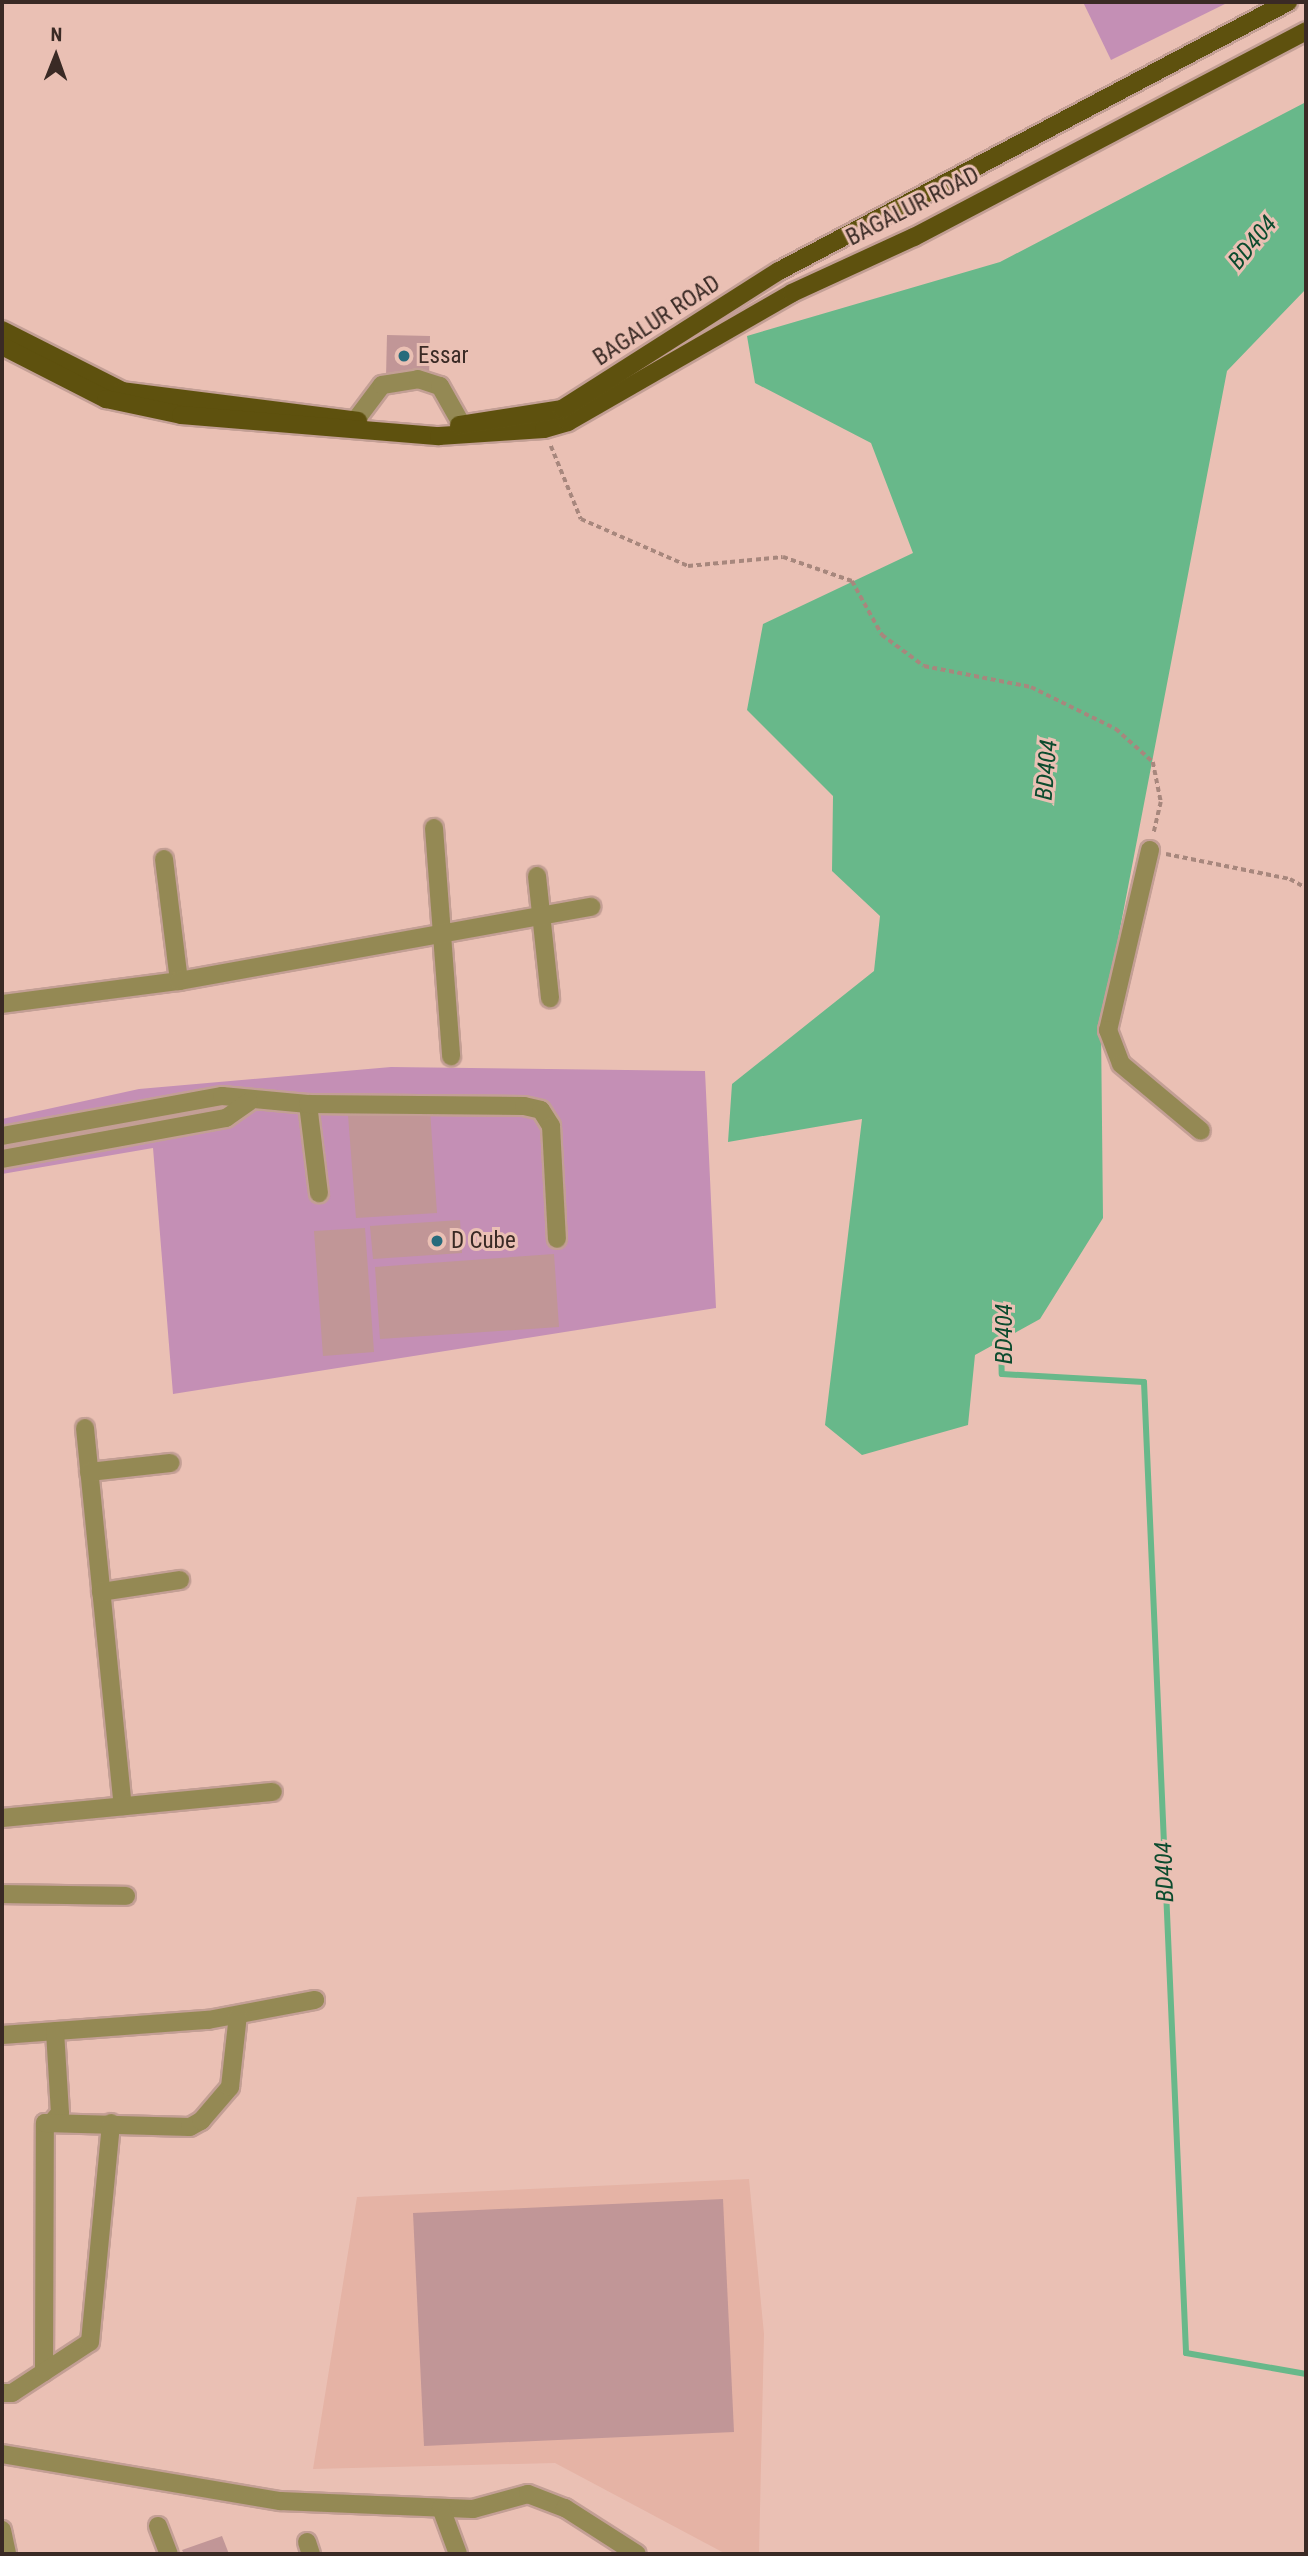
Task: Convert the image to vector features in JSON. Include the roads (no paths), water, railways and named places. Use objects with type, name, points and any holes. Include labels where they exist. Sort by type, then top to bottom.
[{"type":"main road","name":"BAGALUR ROAD","points":[[2,346],[106,399],[181,415],[439,436],[542,422],[779,271],[1288,2]]},
{"type":"main road","name":"BAGALUR ROAD","points":[[2,330],[122,391],[355,421],[462,425],[568,422],[792,293],[914,237],[1306,31]]},
{"type":"street","points":[[355,421],[382,385],[418,379],[440,386],[462,425]]},
{"type":"street","points":[[434,828],[451,1056]]},
{"type":"street","points":[[1150,850],[1108,1030],[1121,1064],[1201,1131]]},
{"type":"street","points":[[164,859],[179,981]]},
{"type":"street","points":[[537,876],[544,916],[550,998]]},
{"type":"street","points":[[2,1004],[179,981],[442,931],[592,907]]},
{"type":"street","points":[[2,1136],[222,1096],[249,1102],[541,1110],[551,1126],[558,1239]]},
{"type":"street","points":[[2,1159],[226,1118],[249,1102]]},
{"type":"street","points":[[308,1104],[318,1193]]},
{"type":"street","points":[[85,1428],[123,1806]]},
{"type":"street","points":[[89,1472],[171,1463]]},
{"type":"street","points":[[101,1592],[180,1580]]},
{"type":"street","points":[[2,1818],[273,1792]]},
{"type":"street","points":[[2,1894],[126,1896]]},
{"type":"street","points":[[2,2035],[238,2015],[315,2000]]},
{"type":"street","points":[[44,2372],[45,2123],[54,2120],[190,2127],[201,2122],[230,2087],[238,2015]]},
{"type":"street","points":[[54,2120],[60,2113],[55,2031]]},
{"type":"street","points":[[2,2393],[44,2372],[90,2342],[111,2123]]},
{"type":"street","points":[[2,2454],[217,2494],[473,2509],[528,2494],[565,2508],[637,2554]]},
{"type":"street","points":[[441,2508],[458,2554]]},
{"type":"street","points":[[158,2526],[169,2554]]},
{"type":"street","points":[[2,2530],[7,2554]]},
{"type":"water","points":[[1306,102],[1306,289],[1227,371],[1101,1028],[1103,1218],[1040,1319],[975,1355],[968,1425],[862,1455],[825,1425],[862,1119],[728,1142],[732,1084],[874,971],[880,916],[832,871],[833,796],[747,710],[763,624],[913,553],[871,443],[755,383],[747,336],[1000,262]]},
{"type":"waterway","name":"BD404","points":[[1001,1335],[1002,1374],[1144,1382],[1186,2353],[1306,2374]]},
{"type":"place","name":"Essar","points":[[404,356]]},
{"type":"place","name":"D Cube","points":[[437,1241]]}]
